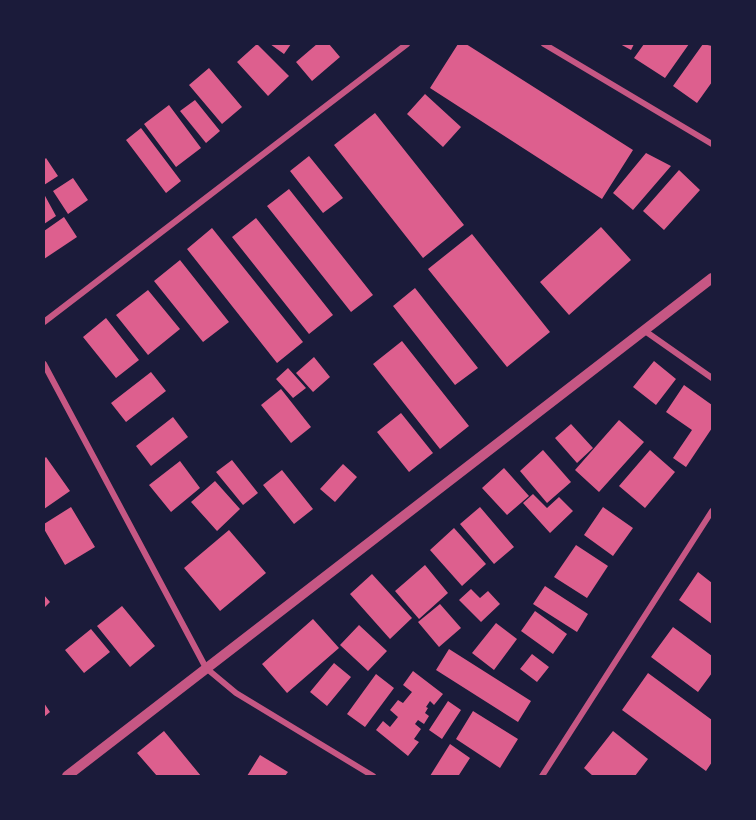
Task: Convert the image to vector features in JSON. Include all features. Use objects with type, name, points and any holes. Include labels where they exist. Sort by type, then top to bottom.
[{"type":"street","points":[[44,322],[407,44]]},
{"type":"street","points":[[544,44],[712,144]]},
{"type":"street","points":[[67,777],[712,279]]},
{"type":"street","points":[[645,331],[712,378]]},
{"type":"street","points":[[44,364],[206,668],[236,693],[373,777]]},
{"type":"street","points":[[542,777],[712,511]]},
{"type":"building","points":[[257,44],[289,76],[268,96],[237,62]]},
{"type":"building","points":[[270,44],[291,44],[284,54]]},
{"type":"building","points":[[317,44],[329,44],[340,57],[312,81],[296,62]]},
{"type":"building","points":[[458,44],[466,44],[633,150],[602,199],[430,88]]},
{"type":"building","points":[[620,44],[634,44],[631,50]]},
{"type":"building","points":[[644,44],[689,44],[665,78],[634,58]]},
{"type":"building","points":[[703,44],[712,46],[712,82],[697,103],[673,86]]},
{"type":"building","points":[[209,68],[242,107],[222,124],[189,85]]},
{"type":"building","points":[[425,94],[461,127],[443,147],[407,114]]},
{"type":"building","points":[[195,100],[220,131],[206,143],[180,111]]},
{"type":"building","points":[[169,105],[201,148],[176,167],[144,124]]},
{"type":"building","points":[[375,113],[464,225],[423,258],[334,145]]},
{"type":"building","points":[[141,128],[181,181],[166,193],[126,140]]},
{"type":"building","points":[[646,153],[671,166],[633,210],[613,193]]},
{"type":"building","points":[[309,156],[343,198],[323,213],[290,171]]},
{"type":"building","points":[[46,158],[58,176],[44,185],[44,160]]},
{"type":"building","points":[[679,170],[700,190],[664,230],[643,211]]},
{"type":"building","points":[[73,178],[88,200],[68,214],[53,191]]},
{"type":"building","points":[[289,189],[373,295],[351,312],[267,206]]},
{"type":"building","points":[[44,194],[56,216],[44,224]]},
{"type":"building","points":[[64,217],[77,237],[44,259],[44,231]]},
{"type":"building","points":[[256,218],[333,315],[309,334],[232,237]]},
{"type":"building","points":[[601,227],[631,260],[569,315],[540,282]]},
{"type":"building","points":[[212,228],[303,342],[277,363],[187,249]]},
{"type":"building","points":[[472,234],[550,332],[507,367],[428,269]]},
{"type":"building","points":[[180,260],[229,322],[203,342],[154,281]]},
{"type":"building","points":[[415,288],[478,368],[455,385],[393,306]]},
{"type":"building","points":[[148,290],[180,329],[148,355],[116,315]]},
{"type":"building","points":[[106,318],[139,360],[116,378],[83,337]]},
{"type":"building","points":[[402,341],[469,426],[440,449],[373,364]]},
{"type":"building","points":[[314,357],[330,377],[313,392],[296,373]]},
{"type":"building","points":[[654,361],[676,379],[656,405],[633,387]]},
{"type":"building","points":[[288,368],[306,388],[293,398],[276,379]]},
{"type":"building","points":[[151,372],[166,391],[126,422],[111,403]]},
{"type":"building","points":[[684,385],[712,405],[712,428],[686,467],[673,458],[692,430],[666,412]]},
{"type":"building","points":[[281,389],[311,427],[291,443],[261,405]]},
{"type":"building","points":[[401,413],[433,453],[409,472],[377,432]]},
{"type":"building","points":[[173,417],[188,437],[151,466],[136,446]]},
{"type":"building","points":[[619,420],[644,442],[599,492],[575,470]]},
{"type":"building","points":[[571,424],[593,448],[577,463],[555,438]]},
{"type":"building","points":[[543,450],[571,482],[547,503],[520,471]]},
{"type":"building","points":[[650,450],[675,472],[645,508],[619,486]]},
{"type":"building","points":[[46,457],[70,491],[44,509],[44,459]]},
{"type":"building","points":[[232,460],[258,493],[243,505],[216,472]]},
{"type":"building","points":[[180,461],[200,488],[171,512],[149,485]]},
{"type":"building","points":[[343,464],[357,477],[335,502],[320,489]]},
{"type":"building","points":[[504,468],[529,496],[507,515],[482,488]]},
{"type":"building","points":[[282,470],[313,509],[294,524],[263,485]]},
{"type":"building","points":[[215,481],[240,509],[217,531],[191,502]]},
{"type":"building","points":[[533,494],[547,508],[559,497],[573,511],[550,533],[523,503]]},
{"type":"building","points":[[71,507],[95,547],[65,565],[44,529],[44,524]]},
{"type":"building","points":[[480,507],[514,547],[494,564],[460,524]]},
{"type":"building","points":[[603,507],[633,528],[613,556],[584,535]]},
{"type":"building","points":[[454,528],[486,564],[462,586],[430,550]]},
{"type":"building","points":[[229,530],[266,573],[220,611],[184,568]]},
{"type":"building","points":[[576,545],[608,566],[587,598],[554,577]]},
{"type":"building","points":[[425,565],[448,593],[419,619],[395,591]]},
{"type":"building","points":[[698,572],[712,583],[712,624],[679,600]]},
{"type":"building","points":[[372,574],[412,618],[390,639],[350,594]]},
{"type":"building","points":[[545,586],[588,614],[577,632],[533,604]]},
{"type":"building","points":[[471,589],[480,598],[488,591],[500,604],[481,622],[459,600]]},
{"type":"building","points":[[44,595],[50,602],[44,608]]},
{"type":"building","points":[[440,604],[461,628],[439,647],[418,622]]},
{"type":"building","points":[[122,606],[155,646],[130,667],[97,626]]},
{"type":"building","points":[[535,611],[567,634],[553,654],[521,631]]},
{"type":"building","points":[[313,619],[339,648],[287,693],[262,664]]},
{"type":"building","points":[[496,623],[517,639],[494,670],[472,653]]},
{"type":"building","points":[[359,625],[387,651],[368,671],[340,645]]},
{"type":"building","points":[[673,627],[712,656],[712,673],[698,692],[651,657]]},
{"type":"building","points":[[91,629],[110,652],[84,673],[65,650]]},
{"type":"building","points":[[449,649],[531,701],[518,722],[436,670]]},
{"type":"building","points":[[532,654],[549,667],[537,682],[520,669]]},
{"type":"building","points":[[334,663],[351,677],[327,706],[310,692]]},
{"type":"building","points":[[413,671],[443,694],[434,705],[430,701],[426,707],[428,708],[425,713],[429,716],[424,724],[418,720],[415,724],[421,729],[414,739],[419,742],[408,756],[376,730],[383,721],[390,727],[398,717],[390,710],[398,700],[403,703],[412,692],[403,685]]},
{"type":"building","points":[[648,673],[712,720],[712,762],[706,771],[622,710]]},
{"type":"building","points":[[376,674],[394,688],[365,727],[347,714]]},
{"type":"building","points":[[448,701],[461,710],[442,739],[429,730]]},
{"type":"building","points":[[44,703],[50,712],[44,717]]},
{"type":"building","points":[[473,711],[518,739],[500,768],[456,739]]},
{"type":"building","points":[[164,731],[201,776],[157,776],[137,753]]},
{"type":"building","points":[[613,731],[648,759],[635,776],[593,776],[584,768]]},
{"type":"building","points":[[450,744],[470,758],[459,775],[462,776],[430,776]]},
{"type":"building","points":[[260,755],[288,772],[285,776],[247,776]]}]
